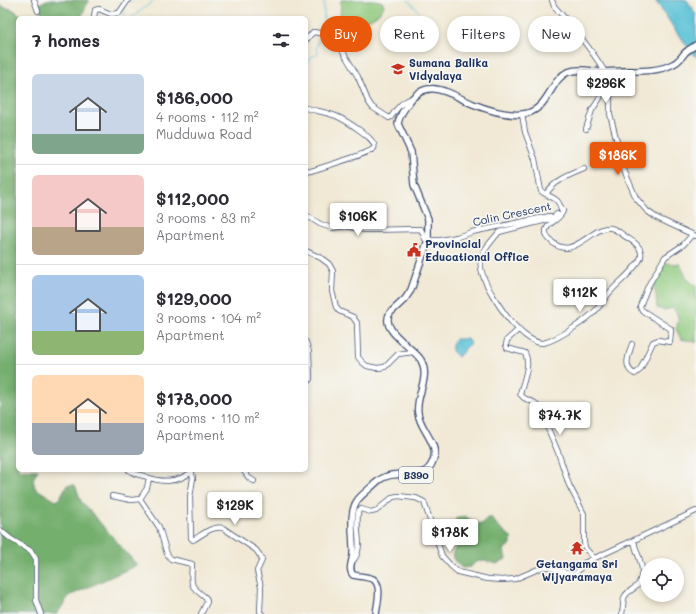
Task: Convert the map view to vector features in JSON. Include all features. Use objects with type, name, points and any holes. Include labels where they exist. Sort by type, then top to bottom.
[{"type":"main road","points":[[522,114],[534,110],[547,99],[556,83],[567,72],[575,70],[607,72],[651,71],[673,65],[678,62],[686,52],[696,44]]},
{"type":"main road","name":"B390","points":[[352,562],[353,513],[357,500],[382,478],[392,475],[422,474],[430,467],[435,456],[432,444],[420,423],[418,412],[424,377],[424,367],[418,356],[391,330],[387,322],[387,318],[390,313],[411,290],[428,240],[428,219],[414,185],[411,152],[398,124],[398,118],[410,99],[417,92],[440,89],[486,109],[522,114]]},
{"type":"main road","points":[[352,562],[351,570],[354,575],[373,580],[378,586],[379,590],[376,614]]},
{"type":"street","points":[[34,0],[38,11]]},
{"type":"street","points":[[94,16],[95,10],[99,9],[111,14],[119,13],[128,0]]},
{"type":"street","points":[[552,0],[554,6],[583,39],[607,72],[610,114],[624,170],[636,198],[647,211],[657,218],[694,236],[665,257],[648,286],[640,306],[643,311],[671,329],[670,342],[658,340],[653,342],[640,370],[635,374],[631,372],[627,364],[632,344]]},
{"type":"street","points":[[308,38],[313,32],[333,35],[358,77],[368,102],[372,107],[389,118],[399,106],[410,99]]},
{"type":"street","points":[[586,129],[592,110],[600,98],[607,72]]},
{"type":"street","points":[[308,108],[337,117],[350,124],[373,141],[375,145],[374,148],[369,151],[356,156],[311,171],[308,170]]},
{"type":"street","name":"Colin Crescent","points":[[428,240],[441,240],[457,237],[472,232],[557,214],[561,210],[557,200],[541,191],[535,159],[525,132],[522,114]]},
{"type":"street","points":[[546,194],[549,188],[559,181],[584,169]]},
{"type":"street","points":[[557,214],[551,219],[498,232],[481,258],[482,271],[488,287],[499,306],[518,329],[539,343],[550,341],[578,325],[592,314],[637,265],[641,258],[639,248],[636,243],[617,230],[610,228],[602,230],[580,243],[571,246],[561,247],[555,245],[547,238],[546,230],[548,226],[560,217],[563,211],[561,207]]},
{"type":"street","points":[[308,216],[320,224],[332,228],[346,226],[365,230],[421,229],[425,239],[428,240]]},
{"type":"street","points":[[308,252],[321,258],[329,264],[333,271],[332,291],[336,308],[339,311],[353,317],[357,323],[358,357],[362,362],[367,366],[377,368],[385,367],[398,354],[413,352]]},
{"type":"street","points":[[518,329],[507,340],[506,345],[507,348],[525,353],[527,357],[526,369],[520,394],[524,398],[535,403],[540,410],[558,452],[569,485],[584,514],[585,548],[594,558]]},
{"type":"street","points":[[308,349],[310,379],[308,382]]},
{"type":"street","points":[[134,472],[158,481],[174,481],[186,476],[191,472]]},
{"type":"street","points":[[192,472],[194,478],[190,497],[191,538],[193,540],[212,529],[219,527],[256,550],[262,560],[257,571],[261,587],[260,612],[262,614]]},
{"type":"street","points":[[244,472],[249,478],[254,481]]},
{"type":"street","points":[[140,499],[149,478]]},
{"type":"street","points":[[112,496],[131,500],[140,499]]},
{"type":"street","points":[[352,562],[359,550],[357,516],[359,510],[361,509],[376,512],[393,497],[398,496],[416,498],[424,502],[442,556],[458,572],[488,579],[502,580],[515,579],[542,567],[549,567],[572,575],[578,571],[584,563],[696,511]]},
{"type":"street","points":[[140,499],[159,526],[167,554],[171,559],[192,564],[190,577],[193,588],[206,598],[207,602],[201,614]]},
{"type":"street","points":[[0,530],[11,539],[31,551],[36,559],[36,600],[41,614]]},
{"type":"street","points":[[622,614],[624,598],[627,594],[638,587],[641,578],[641,563],[634,540]]},
{"type":"green space","points":[[47,0],[88,0],[82,16],[44,16],[39,8],[39,4]]},
{"type":"green space","points":[[341,0],[375,0],[382,2],[384,5],[378,14],[372,18],[372,16],[340,16]]},
{"type":"green space","points":[[0,5],[12,9],[22,16],[16,16],[16,472],[37,472],[33,479],[35,488],[56,501],[59,499],[67,485],[75,485],[81,501],[137,565],[69,596],[57,614],[0,614]]},
{"type":"green space","points":[[664,263],[680,264],[687,279],[696,286],[696,343],[681,339],[676,329],[678,316],[673,308],[664,310],[657,308],[656,294],[653,286]]},
{"type":"green space","points":[[465,516],[475,523],[482,524],[487,518],[492,518],[497,525],[511,537],[511,545],[506,547],[504,551],[506,559],[497,564],[479,561],[471,567],[462,568],[455,562],[453,559],[453,554],[459,543],[454,530],[454,524],[457,518]]},
{"type":"water","points":[[655,0],[687,0],[696,15],[696,57],[680,37]]},
{"type":"water","points":[[455,339],[467,339],[470,343],[458,357],[452,351],[452,345]]},
{"type":"waterway","points":[[134,16],[154,0]]},
{"type":"waterway","points":[[324,0],[324,16]]},
{"type":"waterway","points":[[408,0],[419,12]]},
{"type":"waterway","points":[[124,9],[125,16]]},
{"type":"waterway","points":[[308,61],[312,56],[316,56],[318,53],[316,48],[320,38]]},
{"type":"place","name":"Sumana Balika Vidyalaya","points":[[398,69]]},
{"type":"place","name":"Provincial Educational Office","points":[[414,250]]},
{"type":"place","name":"Getangama Sri Wijyaramaya","points":[[577,548]]}]
